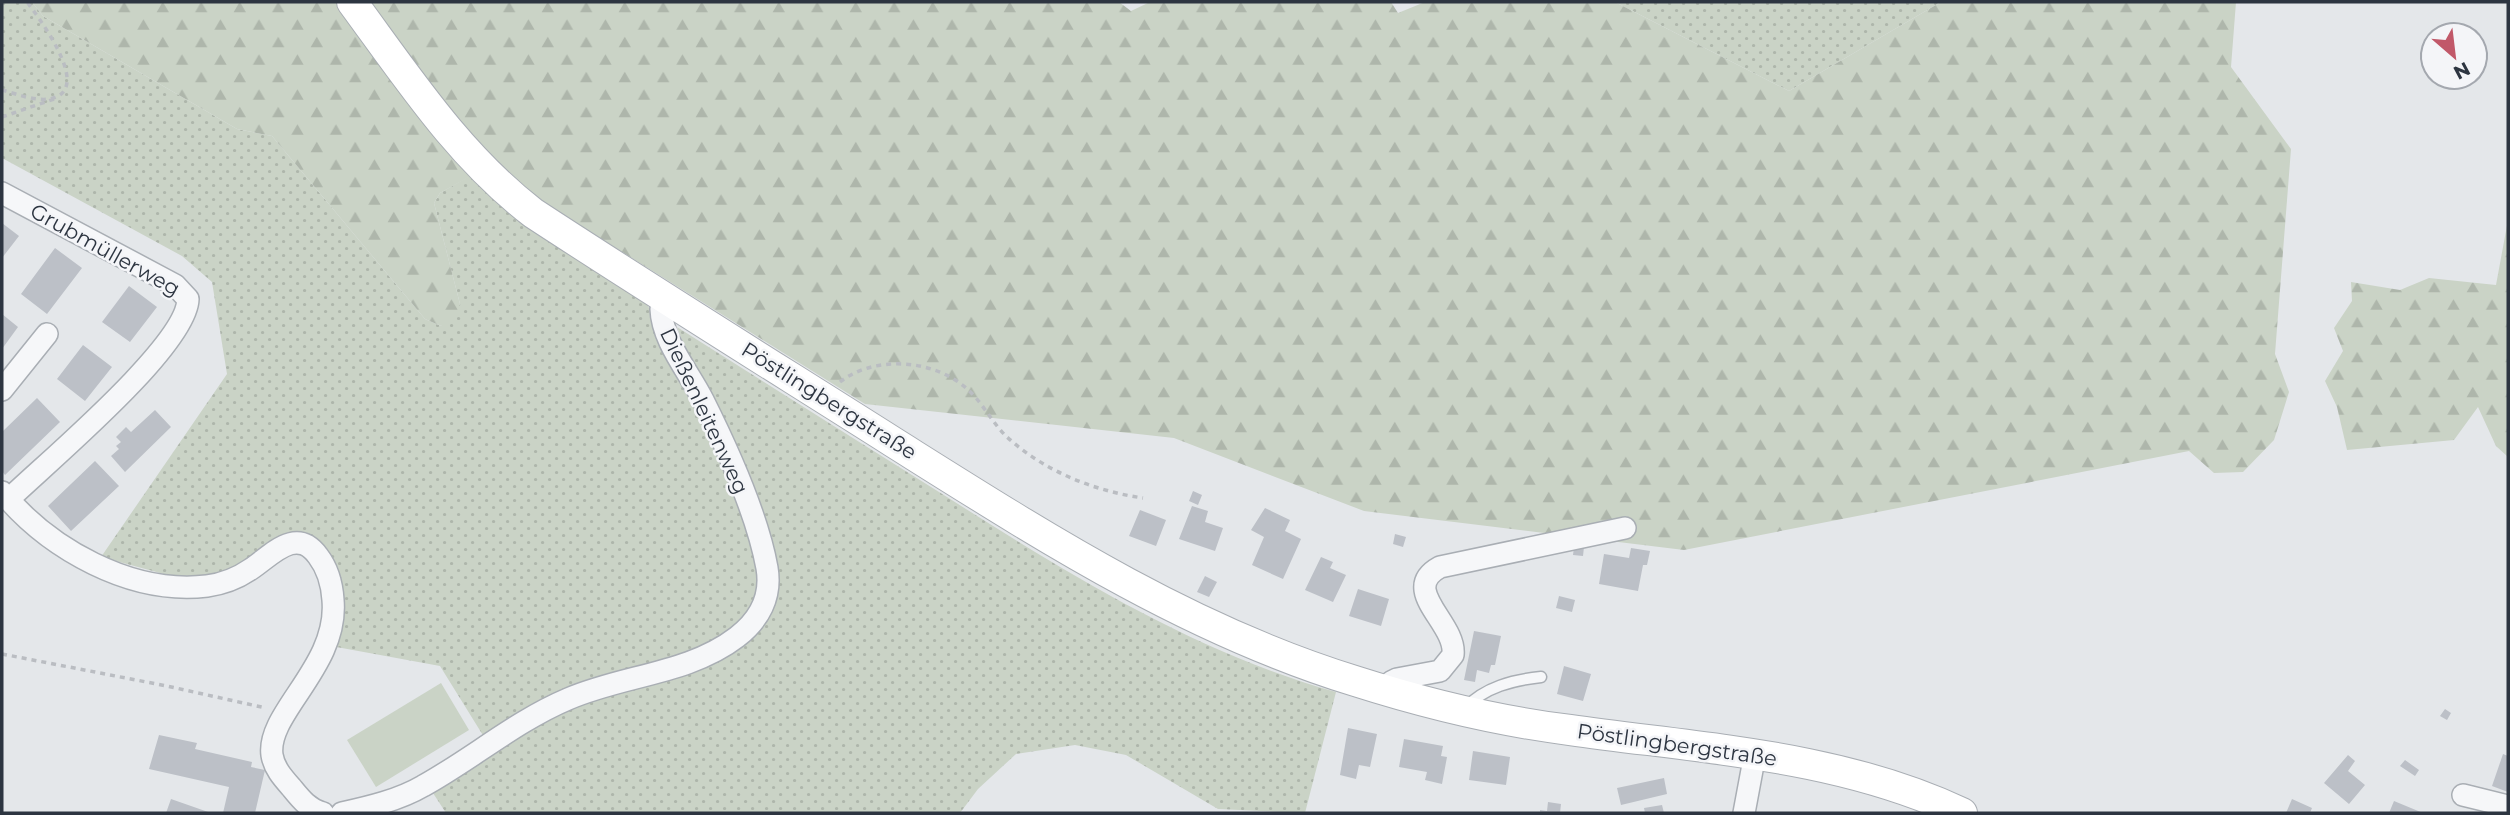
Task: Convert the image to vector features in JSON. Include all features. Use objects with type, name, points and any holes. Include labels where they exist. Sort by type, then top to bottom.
[{"type":"main road","name":"Pöstlingbergstraße","points":[[352,2],[438,120],[485,174],[533,214],[1113,578],[1234,636],[1302,664],[1387,691],[1464,710],[1567,730],[1872,778],[1962,813]]},
{"type":"street","name":"Grubmüllerweg","points":[[2,193],[175,285],[188,299],[180,321],[141,372],[5,496]]},
{"type":"street","name":"Dießenleitenweg","points":[[342,813],[398,805],[520,723],[568,699],[682,664],[719,649],[750,626],[759,613],[768,586],[760,542],[717,428],[665,330],[661,309],[667,299]]},
{"type":"street","points":[[2,390],[47,334]]},
{"type":"street","points":[[5,496],[32,525],[63,546],[102,566],[153,583],[185,587],[218,584],[244,573],[286,544],[298,542],[309,546],[329,577],[334,602],[332,624],[323,656],[285,715],[273,742],[274,762],[304,802],[323,813]]},
{"type":"street","points":[[1387,691],[1391,682],[1397,678],[1440,671],[1449,665],[1453,655],[1452,636],[1426,598],[1423,588],[1424,579],[1431,572],[1440,567],[1625,528]]},
{"type":"street","points":[[1744,813],[1754,759]]},
{"type":"street","points":[[2463,795],[2508,806]]},
{"type":"lane","points":[[1464,710],[1478,695],[1520,679],[1541,677]]},
{"type":"path","points":[[2,117],[40,106],[58,97],[67,87],[68,78],[52,34],[27,2]]},
{"type":"path","points":[[2,90],[43,99],[58,97]]},
{"type":"path","points":[[825,399],[852,372],[876,365],[910,364],[939,372],[961,383],[1007,437],[1060,473],[1096,488],[1143,498]]},
{"type":"path","points":[[2,654],[183,689],[255,705],[285,715]]},
{"type":"green space","points":[[2,2],[32,2],[43,16],[237,129],[272,136],[425,319],[441,326],[460,304],[434,203],[440,193],[473,174],[644,298],[691,391],[740,505],[760,570],[759,599],[732,634],[484,737],[440,666],[331,646],[334,573],[293,543],[218,576],[186,580],[101,557],[227,374],[212,282],[182,256],[2,158]]},
{"type":"green space","points":[[32,2],[1119,2],[1131,11],[1150,2],[1391,2],[1398,13],[1425,2],[1615,2],[1789,91],[1941,2],[2236,2],[2231,67],[2291,149],[2275,354],[2289,392],[2274,440],[2243,472],[2214,473],[2189,451],[1684,550],[1364,511],[1174,438],[865,404],[544,203],[496,162],[440,193],[434,203],[460,304],[454,320],[441,326],[425,319],[272,136],[237,129],[43,16]]},
{"type":"green space","points":[[1615,2],[1941,2],[1789,91]]},
{"type":"green space","points":[[2508,220],[2508,457],[2496,446],[2478,407],[2454,440],[2347,450],[2337,407],[2325,381],[2343,351],[2334,328],[2352,301],[2351,282],[2400,290],[2429,278],[2496,285]]},
{"type":"green space","points":[[677,327],[993,526],[1134,609],[1233,656],[1336,692],[1305,813],[1218,809],[1126,755],[1075,745],[1016,754],[978,789],[960,813],[446,813],[431,790],[524,730],[571,706],[703,665],[775,586]]},
{"type":"green space","points":[[441,683],[469,730],[376,787],[347,740]]},
{"type":"building","points":[[2,223],[19,236],[2,258]]},
{"type":"building","points":[[55,248],[82,268],[47,314],[21,294]]},
{"type":"building","points":[[129,286],[157,307],[130,342],[102,322]]},
{"type":"building","points":[[2,314],[18,327],[2,349]]},
{"type":"building","points":[[83,345],[112,367],[85,401],[57,379]]},
{"type":"building","points":[[37,398],[60,422],[5,475],[2,471],[2,432]]},
{"type":"building","points":[[155,410],[171,427],[125,472],[111,456],[119,449],[116,446],[121,442],[116,437],[126,427],[131,432]]},
{"type":"building","points":[[95,461],[119,486],[71,531],[48,506]]},
{"type":"building","points":[[1193,491],[1202,495],[1198,505],[1189,501]]},
{"type":"building","points":[[1192,506],[1208,511],[1205,522],[1223,528],[1215,551],[1179,539]]},
{"type":"building","points":[[1265,508],[1290,520],[1285,531],[1301,539],[1283,579],[1252,565],[1264,537],[1251,530]]},
{"type":"building","points":[[1140,510],[1166,520],[1156,546],[1129,536]]},
{"type":"building","points":[[1395,534],[1406,537],[1403,547],[1393,544]]},
{"type":"building","points":[[1574,547],[1584,547],[1583,556],[1573,555]]},
{"type":"building","points":[[1631,548],[1650,551],[1647,565],[1643,565],[1638,591],[1599,584],[1604,554],[1629,558]]},
{"type":"building","points":[[1321,557],[1333,562],[1330,568],[1346,575],[1333,602],[1305,590]]},
{"type":"building","points":[[1205,576],[1217,582],[1209,597],[1197,592]]},
{"type":"building","points":[[1358,589],[1389,599],[1381,626],[1349,616]]},
{"type":"building","points":[[1559,596],[1575,600],[1572,612],[1556,608]]},
{"type":"building","points":[[1474,631],[1501,636],[1495,665],[1491,665],[1489,673],[1477,670],[1475,682],[1464,680]]},
{"type":"building","points":[[1564,666],[1591,674],[1583,701],[1557,694]]},
{"type":"building","points":[[2445,709],[2451,713],[2447,720],[2440,716]]},
{"type":"building","points":[[1348,728],[1377,734],[1370,767],[1359,765],[1356,779],[1340,775]]},
{"type":"building","points":[[159,735],[197,743],[195,749],[252,762],[251,767],[265,770],[255,813],[223,813],[229,787],[149,769]]},
{"type":"building","points":[[1404,739],[1443,746],[1441,756],[1447,757],[1442,784],[1425,780],[1427,772],[1399,767]]},
{"type":"building","points":[[1473,751],[1510,757],[1506,785],[1469,780]]},
{"type":"building","points":[[2503,754],[2508,756],[2508,792],[2492,786]]},
{"type":"building","points":[[2348,755],[2355,761],[2348,771],[2365,785],[2349,804],[2324,783]]},
{"type":"building","points":[[2405,760],[2419,770],[2415,776],[2400,766]]},
{"type":"building","points":[[1664,778],[1667,794],[1621,805],[1617,788]]},
{"type":"building","points":[[171,799],[211,813],[166,813]]},
{"type":"building","points":[[2292,799],[2312,808],[2310,813],[2286,813]]},
{"type":"building","points":[[2394,801],[2423,813],[2389,813]]},
{"type":"building","points":[[1548,802],[1561,804],[1560,813],[1540,813],[1540,810],[1547,811]]},
{"type":"building","points":[[1662,805],[1664,813],[1645,813],[1644,808]]}]
